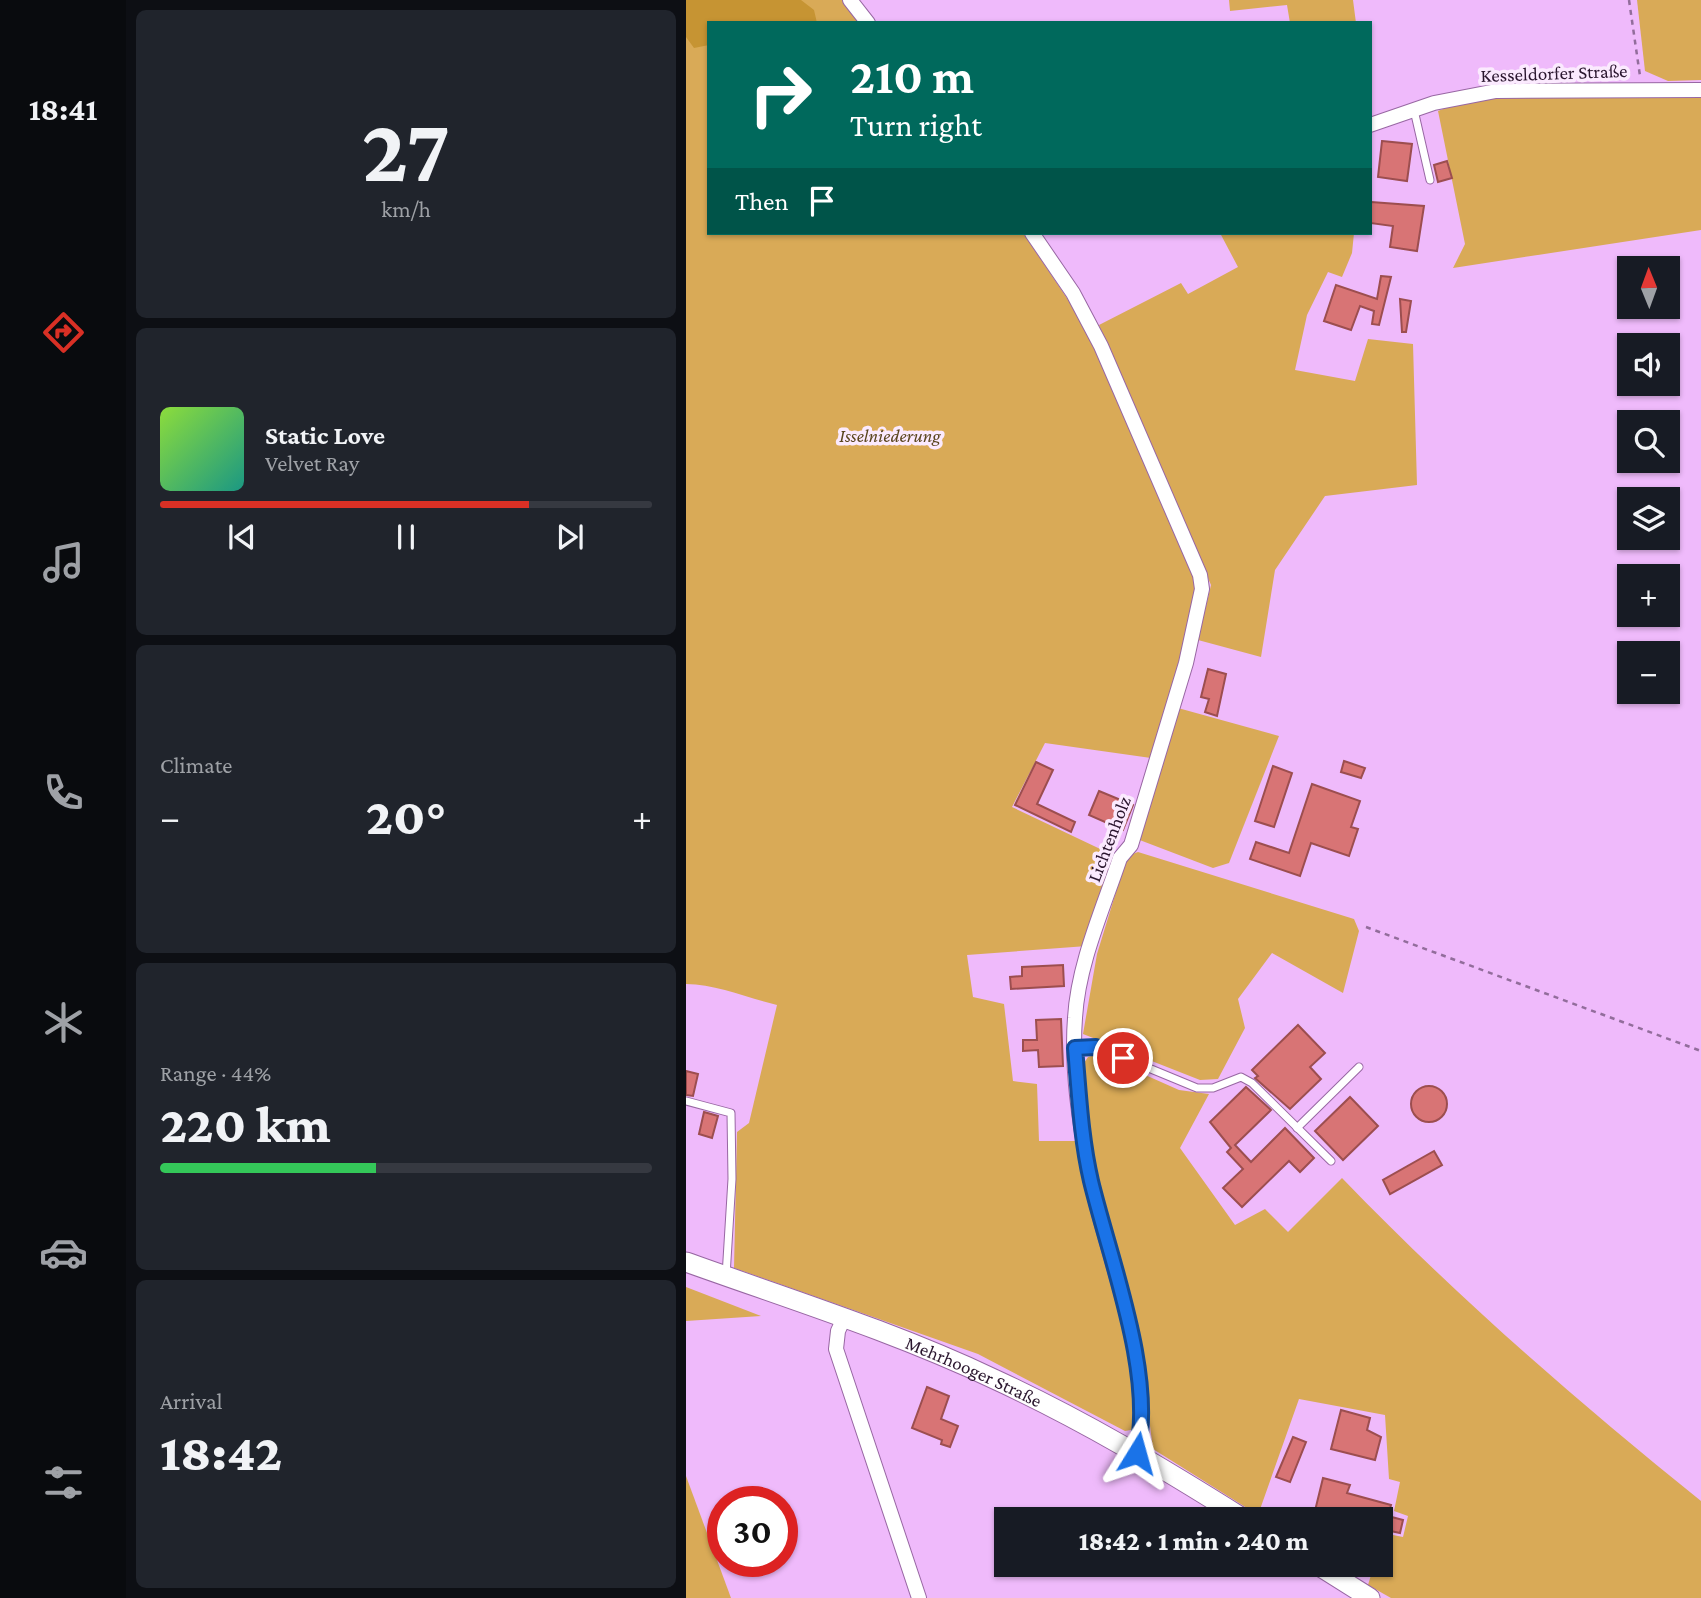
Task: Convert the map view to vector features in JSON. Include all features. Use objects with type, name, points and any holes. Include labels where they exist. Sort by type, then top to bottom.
[{"type":"main road","name":"Mehrhooger Straße","points":[[686,1262],[844,1318],[993,1378],[1137,1453],[1225,1507]]},
{"type":"main road","points":[[1337,1577],[1370,1598]]},
{"type":"street","points":[[850,0],[866,21]]},
{"type":"street","name":"Kesseldorfer Straße","points":[[1372,124],[1415,110],[1496,91],[1701,89]]},
{"type":"street","name":"Lichtenholz","points":[[1033,235],[1073,293],[1101,346],[1200,575],[1202,589],[1186,663],[1131,845],[1119,859],[1085,968],[1075,1016],[1082,1128],[1090,1179],[1125,1311],[1137,1370],[1143,1429],[1137,1453]]},
{"type":"street","points":[[844,1318],[838,1331],[836,1349],[919,1598]]},
{"type":"lane","points":[[1415,110],[1430,180]]},
{"type":"lane","points":[[1075,1048],[1105,1050],[1197,1088],[1213,1088],[1241,1077],[1252,1083],[1331,1161]]},
{"type":"lane","points":[[1297,1128],[1359,1067]]},
{"type":"lane","points":[[686,1101],[731,1113],[732,1179],[726,1276]]},
{"type":"path","points":[[1629,0],[1642,90]]},
{"type":"path","points":[[1366,927],[1701,1051]]},
{"type":"green space","name":"Isselniederung","points":[[686,0],[842,0],[858,21],[707,21],[707,235],[1024,235],[1079,316],[1123,409],[1197,584],[1177,682],[1151,758],[1045,743],[1012,807],[1115,856],[1087,946],[967,955],[973,997],[1004,1004],[1013,1081],[1037,1084],[1039,1141],[1078,1141],[1125,1338],[1132,1380],[1134,1412],[1131,1430],[1125,1431],[978,1354],[734,1268],[737,1132],[749,1123],[777,1005],[720,989],[686,984]]},
{"type":"green space","points":[[1229,0],[1353,0],[1356,21],[1290,21],[1287,5],[1230,11]]},
{"type":"green space","points":[[1637,0],[1701,0],[1701,80],[1668,81],[1645,71]]},
{"type":"green space","points":[[1701,95],[1701,230],[1453,268],[1465,244],[1438,111],[1463,101],[1495,96]]},
{"type":"green space","points":[[1221,235],[1354,235],[1352,253],[1342,277],[1328,272],[1307,315],[1295,370],[1355,381],[1368,339],[1413,344],[1417,485],[1325,496],[1275,570],[1261,657],[1198,640],[1211,585],[1099,325],[1181,283],[1188,294],[1238,267]]},
{"type":"green space","points":[[1178,708],[1279,736],[1229,863],[1213,868],[1137,839]]},
{"type":"green space","points":[[1138,852],[1354,919],[1359,931],[1343,993],[1272,953],[1238,999],[1245,1028],[1218,1079],[1200,1080],[1083,1034],[1097,954],[1127,856]]},
{"type":"green space","points":[[1098,1054],[1179,1090],[1209,1094],[1180,1148],[1235,1225],[1265,1209],[1288,1232],[1342,1178],[1516,1345],[1701,1501],[1701,1598],[1391,1598],[1368,1585],[1370,1577],[1393,1577],[1393,1535],[1403,1537],[1408,1516],[1394,1511],[1400,1482],[1389,1479],[1385,1415],[1299,1399],[1261,1507],[1245,1507],[1153,1449],[1146,1395],[1095,1181],[1082,1066],[1088,1057]]},
{"type":"green space","points":[[686,1287],[761,1316],[686,1321]]},
{"type":"green space","points":[[686,1476],[707,1533],[707,1577],[723,1577],[731,1598],[686,1598]]},
{"type":"shaded area","points":[[686,0],[801,0],[814,10],[817,21],[707,21],[707,45],[694,48],[686,37]]},
{"type":"building","points":[[1382,141],[1412,144],[1407,181],[1378,177]]},
{"type":"building","points":[[1447,161],[1452,178],[1438,182],[1434,165]]},
{"type":"building","points":[[1372,202],[1424,206],[1417,251],[1390,247],[1393,226],[1372,223]]},
{"type":"building","points":[[1381,276],[1391,277],[1379,325],[1372,324],[1374,311],[1360,306],[1351,330],[1324,321],[1336,285],[1377,299]]},
{"type":"building","points":[[1400,299],[1411,301],[1406,332],[1402,332]]},
{"type":"building","points":[[1208,669],[1226,674],[1217,716],[1205,712],[1209,699],[1201,697]]},
{"type":"building","points":[[1344,761],[1365,768],[1361,778],[1341,772]]},
{"type":"building","points":[[1036,762],[1053,770],[1037,804],[1075,822],[1071,832],[1015,805]]},
{"type":"building","points":[[1273,766],[1292,773],[1274,827],[1255,821]]},
{"type":"building","points":[[1312,784],[1360,801],[1351,827],[1358,829],[1349,856],[1311,843],[1300,876],[1250,859],[1256,842],[1289,853]]},
{"type":"building","points":[[1099,791],[1133,805],[1123,830],[1089,815]]},
{"type":"building","points":[[1063,965],[1064,986],[1011,989],[1010,977],[1022,976],[1022,967]]},
{"type":"building","points":[[1061,1019],[1063,1066],[1039,1067],[1038,1050],[1023,1051],[1023,1040],[1037,1040],[1036,1020]]},
{"type":"building","points":[[1298,1025],[1325,1053],[1310,1067],[1321,1079],[1290,1109],[1255,1078],[1258,1076],[1252,1070]]},
{"type":"building","points":[[686,1071],[698,1074],[693,1096],[686,1095]]},
{"type":"building","points":[[1429,1086],[1441,1092],[1447,1104],[1441,1116],[1429,1122],[1417,1116],[1411,1104],[1417,1092]]},
{"type":"building","points":[[1246,1087],[1271,1110],[1235,1145],[1251,1162],[1285,1128],[1314,1158],[1300,1172],[1289,1161],[1242,1207],[1223,1188],[1243,1169],[1227,1152],[1231,1148],[1210,1122]]},
{"type":"building","points":[[1350,1097],[1378,1126],[1343,1160],[1315,1131]]},
{"type":"building","points":[[704,1112],[718,1116],[712,1138],[699,1134]]},
{"type":"building","points":[[1434,1151],[1442,1165],[1390,1194],[1383,1180]]},
{"type":"building","points":[[927,1387],[949,1396],[941,1419],[958,1426],[950,1447],[941,1444],[942,1440],[912,1428]]},
{"type":"building","points":[[1341,1410],[1370,1418],[1367,1430],[1381,1437],[1375,1460],[1331,1449]]},
{"type":"building","points":[[1293,1437],[1306,1442],[1290,1482],[1276,1477]]},
{"type":"building","points":[[1323,1478],[1350,1485],[1347,1493],[1391,1505],[1390,1507],[1316,1507]]},
{"type":"building","points":[[1393,1517],[1403,1520],[1400,1533],[1393,1532]]},
{"type":"route","points":[[1123,1058],[1096,1047],[1075,1048],[1082,1128],[1090,1179],[1125,1311],[1137,1370],[1143,1429],[1137,1453]]}]
